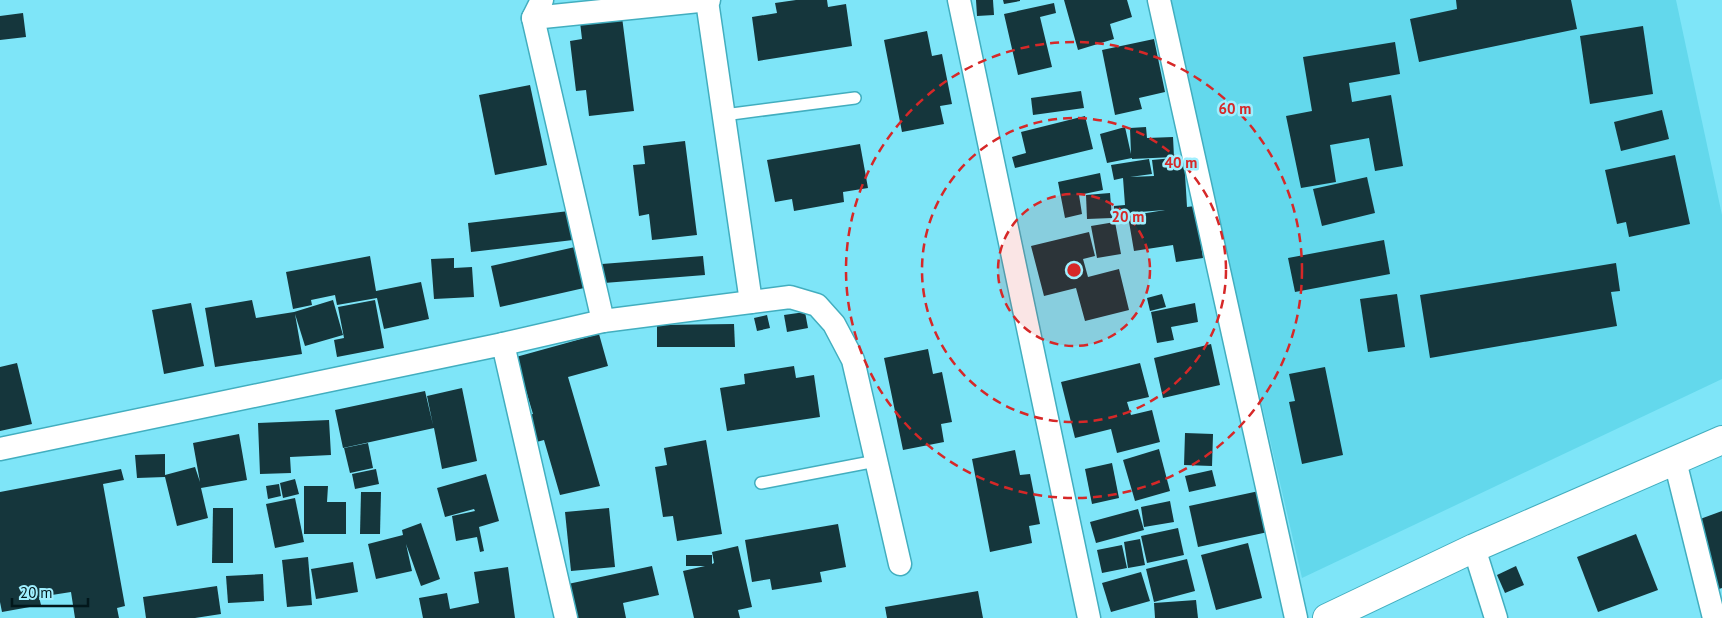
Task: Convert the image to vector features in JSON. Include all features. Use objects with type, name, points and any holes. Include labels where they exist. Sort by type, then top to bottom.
[{"type":"main road","points":[[1327,618],[1474,548],[1722,440]]},
{"type":"street","points":[[602,321],[538,9],[708,0],[751,302]]},
{"type":"street","points":[[959,0],[1089,618]]},
{"type":"street","points":[[1159,0],[1296,618]]},
{"type":"street","points":[[0,449],[503,344],[602,321],[790,298],[818,305],[834,324],[853,360],[900,564]]},
{"type":"street","points":[[503,344],[566,618]]},
{"type":"street","points":[[1675,462],[1714,618]]},
{"type":"street","points":[[1474,548],[1496,618]]},
{"type":"lane","points":[[724,115],[855,98]]},
{"type":"lane","points":[[761,483],[876,461]]},
{"type":"shaded area","points":[[1168,0],[1676,0],[1722,215],[1722,379],[1302,578]]},
{"type":"building","points":[[796,0],[827,0],[828,7],[846,4],[852,46],[758,61],[752,17],[777,13],[775,3]]},
{"type":"building","points":[[976,0],[993,0],[994,15],[977,16]]},
{"type":"building","points":[[1003,0],[1020,0],[1020,1],[1004,4]]},
{"type":"building","points":[[1064,0],[1127,0],[1132,17],[1110,24],[1114,39],[1078,50]]},
{"type":"building","points":[[1456,0],[1571,0],[1577,29],[1419,62],[1410,19],[1457,9]]},
{"type":"building","points":[[1054,3],[1056,13],[1040,17],[1052,67],[1018,75],[1004,14]]},
{"type":"building","points":[[23,13],[26,37],[0,40],[0,16]]},
{"type":"building","points":[[622,17],[634,111],[589,116],[586,90],[576,91],[570,41],[582,39],[580,22]]},
{"type":"building","points":[[1643,26],[1653,94],[1590,104],[1580,36]]},
{"type":"building","points":[[927,31],[932,56],[942,54],[952,104],[940,106],[944,124],[902,132],[884,40]]},
{"type":"building","points":[[1154,39],[1165,92],[1139,98],[1142,109],[1115,115],[1102,50]]},
{"type":"building","points":[[1395,42],[1400,74],[1349,83],[1352,102],[1391,95],[1403,166],[1375,171],[1369,138],[1330,145],[1336,182],[1301,188],[1286,116],[1312,111],[1303,57]]},
{"type":"building","points":[[530,85],[547,165],[495,175],[479,95]]},
{"type":"building","points":[[1081,91],[1084,108],[1033,115],[1031,98]]},
{"type":"building","points":[[1662,110],[1669,139],[1621,151],[1614,122]]},
{"type":"building","points":[[1085,116],[1093,149],[1015,168],[1012,157],[1026,153],[1021,132]]},
{"type":"building","points":[[1125,127],[1131,154],[1130,128],[1146,127],[1147,138],[1173,137],[1174,157],[1132,158],[1107,163],[1100,134]]},
{"type":"building","points":[[685,141],[697,235],[652,240],[649,214],[639,216],[633,165],[645,164],[643,146]]},
{"type":"building","points":[[860,144],[868,188],[843,192],[844,202],[794,211],[792,199],[775,202],[767,160]]},
{"type":"building","points":[[1675,155],[1690,224],[1629,237],[1626,222],[1617,224],[1605,170]]},
{"type":"building","points":[[1184,157],[1187,207],[1195,206],[1203,258],[1176,262],[1173,245],[1134,251],[1128,216],[1165,210],[1114,214],[1114,206],[1125,205],[1123,178],[1114,180],[1111,165],[1149,159],[1152,174],[1130,177],[1154,176],[1152,160]]},
{"type":"building","points":[[1100,173],[1103,190],[1079,195],[1082,214],[1065,218],[1058,182]]},
{"type":"building","points":[[1367,177],[1375,213],[1322,226],[1313,189]]},
{"type":"building","points":[[1110,193],[1112,218],[1087,219],[1086,195]]},
{"type":"building","points":[[569,211],[573,240],[471,252],[468,223]]},
{"type":"building","points":[[1115,222],[1121,254],[1097,258],[1091,226]]},
{"type":"building","points":[[1089,232],[1095,256],[1083,259],[1088,277],[1119,269],[1129,310],[1085,321],[1076,288],[1044,296],[1031,246]]},
{"type":"building","points":[[1384,240],[1390,274],[1295,292],[1288,258]]},
{"type":"building","points":[[575,247],[584,288],[500,307],[491,266]]},
{"type":"building","points":[[370,256],[376,291],[421,282],[429,319],[384,329],[377,298],[337,305],[335,295],[311,300],[312,305],[293,309],[286,272]]},
{"type":"building","points":[[703,256],[705,275],[604,283],[602,264]]},
{"type":"building","points":[[454,258],[454,268],[472,267],[474,297],[434,299],[431,259]]},
{"type":"building","points":[[1616,263],[1620,291],[1611,292],[1617,326],[1430,358],[1420,295]]},
{"type":"building","points":[[1162,294],[1166,307],[1150,311],[1147,298]]},
{"type":"building","points":[[1397,294],[1405,347],[1368,352],[1360,299]]},
{"type":"building","points":[[252,300],[256,318],[294,312],[333,300],[343,335],[305,346],[295,314],[302,354],[215,367],[205,308]]},
{"type":"building","points":[[375,300],[384,348],[337,357],[334,340],[344,338],[338,307]]},
{"type":"building","points":[[191,303],[204,366],[164,374],[152,310]]},
{"type":"building","points":[[1195,303],[1198,322],[1171,327],[1174,340],[1157,343],[1151,312]]},
{"type":"building","points":[[805,312],[808,328],[787,332],[784,315]]},
{"type":"building","points":[[767,315],[770,328],[757,331],[754,318]]},
{"type":"building","points":[[734,324],[735,347],[657,347],[657,325]]},
{"type":"building","points":[[599,334],[608,366],[568,377],[600,486],[560,495],[544,440],[529,444],[522,417],[533,414],[516,357]]},
{"type":"building","points":[[1211,344],[1220,385],[1163,398],[1154,358]]},
{"type":"building","points":[[928,349],[933,374],[942,372],[952,422],[941,424],[944,442],[903,450],[884,358]]},
{"type":"building","points":[[17,363],[32,424],[0,431],[0,367]]},
{"type":"building","points":[[1140,363],[1149,397],[1127,402],[1131,415],[1152,410],[1160,442],[1117,453],[1111,429],[1075,438],[1061,382]]},
{"type":"building","points":[[794,366],[796,378],[814,375],[820,417],[727,431],[720,388],[745,384],[744,374]]},
{"type":"building","points":[[1325,367],[1343,455],[1302,464],[1289,402],[1295,401],[1289,374]]},
{"type":"building","points":[[462,388],[477,461],[442,469],[434,428],[343,448],[335,410],[425,391],[433,425],[427,396]]},
{"type":"building","points":[[329,420],[331,455],[290,457],[291,473],[260,474],[258,423]]},
{"type":"building","points":[[1185,433],[1213,434],[1212,466],[1184,465]]},
{"type":"building","points":[[239,434],[247,480],[201,488],[208,518],[177,526],[165,477],[137,478],[135,455],[165,454],[165,475],[195,467],[200,482],[193,443]]},
{"type":"building","points":[[706,440],[722,534],[677,541],[673,516],[663,517],[655,467],[667,465],[664,448]]},
{"type":"building","points":[[368,443],[373,468],[350,473],[344,448]]},
{"type":"building","points":[[1159,449],[1170,491],[1135,501],[1123,460]]},
{"type":"building","points":[[1015,450],[1020,475],[1030,474],[1040,524],[1029,526],[1032,543],[990,552],[972,459]]},
{"type":"building","points":[[1112,463],[1119,498],[1092,504],[1085,469]]},
{"type":"building","points":[[121,469],[124,480],[103,484],[125,606],[117,608],[119,618],[75,618],[71,592],[39,597],[41,605],[2,612],[0,602],[0,492]]},
{"type":"building","points":[[376,469],[379,484],[355,489],[352,474]]},
{"type":"building","points":[[1212,470],[1216,486],[1189,492],[1185,476]]},
{"type":"building","points":[[486,474],[499,521],[479,527],[484,551],[480,552],[477,537],[456,541],[452,516],[475,511],[474,509],[445,517],[437,488]]},
{"type":"building","points":[[295,479],[299,494],[283,498],[280,483]]},
{"type":"building","points":[[279,484],[281,496],[268,499],[266,486]]},
{"type":"building","points":[[304,486],[328,486],[327,502],[346,502],[346,534],[304,534]]},
{"type":"building","points":[[1259,491],[1268,532],[1198,547],[1189,506]]},
{"type":"building","points":[[361,492],[381,492],[380,534],[360,534]]},
{"type":"building","points":[[295,498],[304,542],[275,548],[266,504]]},
{"type":"building","points":[[1170,501],[1174,522],[1144,527],[1141,507]]},
{"type":"building","points":[[213,508],[233,508],[233,563],[212,563]]},
{"type":"building","points":[[609,508],[615,567],[571,571],[565,512]]},
{"type":"building","points":[[1138,509],[1144,530],[1096,543],[1090,522]]},
{"type":"building","points":[[1722,511],[1722,588],[1716,590],[1692,522]]},
{"type":"building","points":[[421,523],[440,579],[421,586],[406,544],[412,571],[376,579],[368,544],[403,535],[402,530]]},
{"type":"building","points":[[838,524],[846,567],[820,572],[822,582],[772,590],[770,579],[752,582],[745,540]]},
{"type":"building","points":[[1178,528],[1184,555],[1147,563],[1141,536]]},
{"type":"building","points":[[1636,534],[1658,590],[1598,612],[1577,557]]},
{"type":"building","points":[[1140,539],[1145,565],[1128,568],[1124,542]]},
{"type":"building","points":[[1248,543],[1262,598],[1216,610],[1201,555]]},
{"type":"building","points":[[1122,545],[1127,568],[1102,573],[1097,550]]},
{"type":"building","points":[[738,546],[752,607],[738,610],[740,618],[694,618],[683,571],[705,566],[686,566],[686,555],[712,555],[712,564],[714,563],[712,552]]},
{"type":"building","points":[[308,557],[312,605],[287,607],[282,560]]},
{"type":"building","points":[[1187,559],[1195,591],[1154,602],[1146,569]]},
{"type":"building","points":[[353,562],[358,592],[316,599],[311,569]]},
{"type":"building","points":[[652,566],[659,595],[623,603],[626,618],[575,618],[568,584]]},
{"type":"building","points":[[1516,566],[1524,585],[1505,593],[1497,575]]},
{"type":"building","points":[[508,567],[515,618],[423,618],[419,598],[447,593],[450,609],[479,603],[474,572]]},
{"type":"building","points":[[1141,572],[1150,601],[1111,612],[1102,583]]},
{"type":"building","points":[[263,574],[264,601],[228,603],[226,576]]},
{"type":"building","points":[[217,586],[221,614],[195,618],[146,618],[143,597]]},
{"type":"building","points":[[978,591],[983,618],[887,618],[885,607]]},
{"type":"building","points":[[1196,600],[1198,618],[1155,618],[1154,603]]}]
